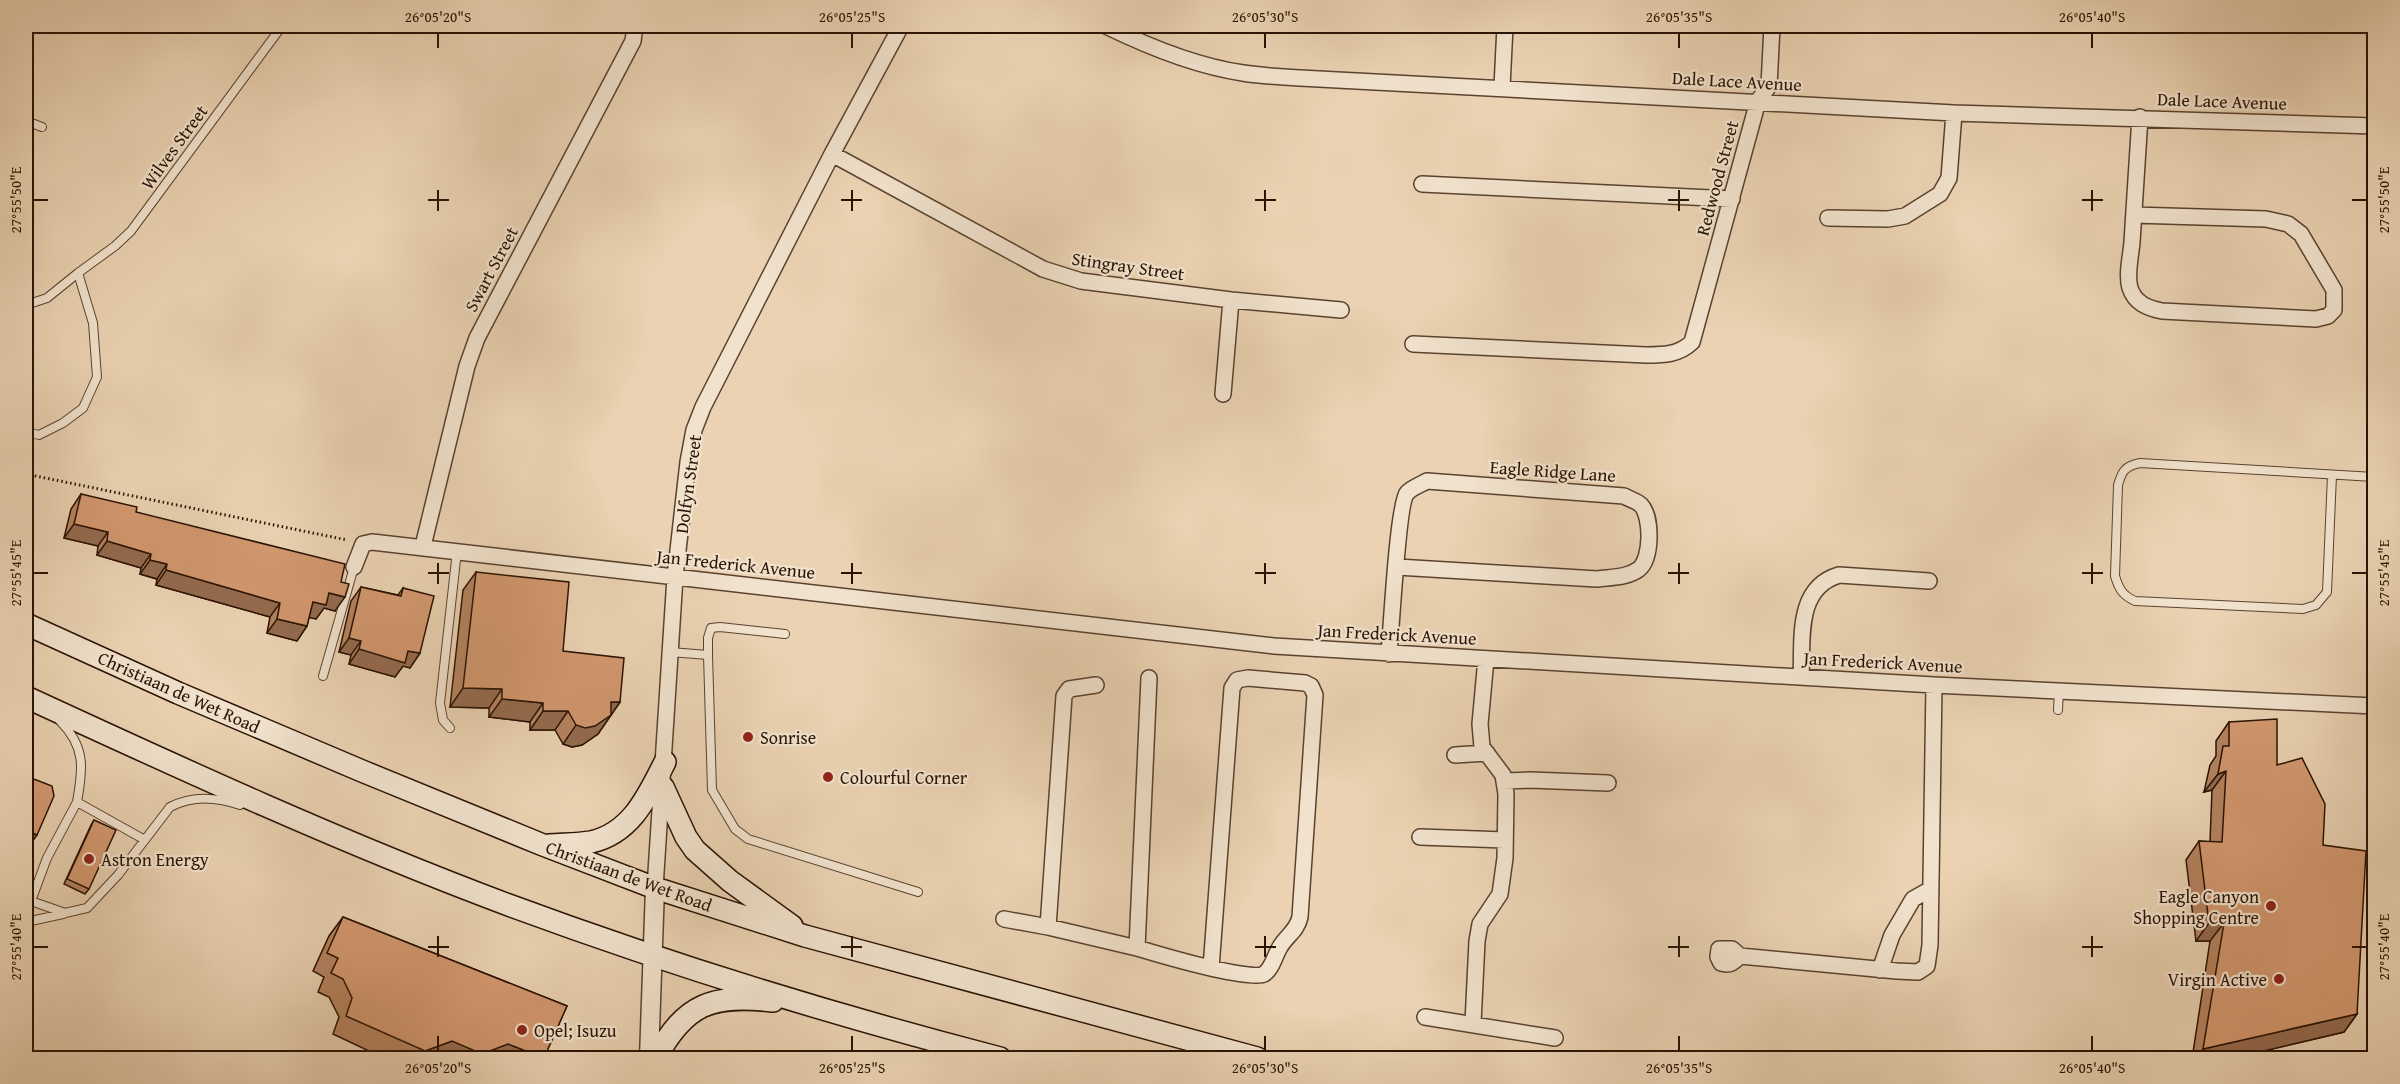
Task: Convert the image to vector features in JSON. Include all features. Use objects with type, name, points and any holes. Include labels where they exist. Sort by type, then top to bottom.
[{"type":"main road","name":"Christiaan de Wet Road","points":[[26,624],[178,693],[543,845],[655,888],[805,936],[1257,1059]]},
{"type":"main road","points":[[34,701],[137,749],[349,841],[507,904],[654,955],[886,1029],[1000,1059]]},
{"type":"main road","points":[[543,845],[593,841],[625,824],[641,808],[665,762]]},
{"type":"main road","points":[[663,787],[686,837],[695,850],[730,881],[805,936]]},
{"type":"main road","points":[[656,1059],[684,1018],[712,1001],[750,999],[815,1006]]},
{"type":"street","name":"Swart Street","points":[[423,546],[467,366],[477,338],[633,41],[635,26]]},
{"type":"street","name":"Dolfyn Street","points":[[649,1059],[655,888],[665,762],[675,578],[688,462],[694,430],[703,407],[832,154],[902,26]]},
{"type":"street","name":"Dale Lace Avenue","points":[[1106,26],[1133,39],[1210,66],[1244,73],[1300,78],[1502,87],[1954,113],[2374,126]]},
{"type":"street","points":[[1502,87],[1505,26]]},
{"type":"street","name":"Redwood Street","points":[[1413,344],[1646,355],[1677,352],[1686,348],[1692,342],[1758,101],[1769,86],[1772,26]]},
{"type":"street","points":[[1828,218],[1888,219],[1905,216],[1940,194],[1949,178],[1954,113]]},
{"type":"street","points":[[2134,215],[2266,219],[2288,224],[2301,234],[2334,290],[2334,310],[2328,316],[2316,319],[2151,309],[2141,304],[2129,285],[2140,117]]},
{"type":"street","name":"Stingray Street","points":[[832,154],[1061,276],[1081,281],[1231,300],[1341,310]]},
{"type":"street","points":[[1422,184],[1732,200]]},
{"type":"street","points":[[1223,394],[1231,300]]},
{"type":"street","name":"Eagle Ridge Lane","points":[[1389,654],[1402,505],[1407,493],[1427,481],[1624,496],[1640,504],[1647,519],[1649,540],[1646,555],[1640,568],[1624,576],[1597,579],[1397,567]]},
{"type":"street","name":"Jan Frederick Avenue","points":[[363,544],[372,542],[423,546],[675,578],[1274,646],[1934,685],[2374,706]]},
{"type":"street","points":[[354,567],[363,544]]},
{"type":"street","points":[[1801,677],[1805,608],[1812,595],[1827,578],[1839,575],[1929,581]]},
{"type":"street","points":[[1473,1023],[1477,941],[1480,924],[1500,894],[1505,840],[1506,794],[1503,775],[1482,747],[1480,724],[1486,659]]},
{"type":"street","points":[[1137,948],[1149,678]]},
{"type":"street","points":[[1004,919],[1137,948],[1211,968],[1256,977],[1263,975],[1268,971],[1284,942],[1299,923],[1315,695],[1311,686],[1305,683],[1248,678],[1237,680],[1232,688],[1211,968]]},
{"type":"street","points":[[1048,927],[1064,696],[1069,689],[1096,685]]},
{"type":"street","points":[[1740,956],[1880,970],[1918,972],[1927,966],[1930,945],[1929,890],[1934,685]]},
{"type":"street","points":[[1455,755],[1487,753]]},
{"type":"street","points":[[1504,781],[1608,783]]},
{"type":"street","points":[[1420,837],[1505,840]]},
{"type":"street","points":[[1880,970],[1892,935],[1913,900],[1929,890]]},
{"type":"street","points":[[1425,1017],[1555,1038]]},
{"type":"lane","name":"Wilves Street","points":[[26,305],[47,298],[131,231],[282,26]]},
{"type":"lane","points":[[26,121],[42,127]]},
{"type":"lane","points":[[26,432],[39,435],[63,423],[83,408],[97,377],[93,323],[78,273]]},
{"type":"lane","points":[[2332,475],[2327,592],[2316,605],[2303,609],[2135,601],[2125,597],[2119,589],[2115,576],[2118,485],[2122,471],[2129,465],[2140,463],[2374,477]]},
{"type":"lane","points":[[450,728],[443,720],[440,703],[457,551]]},
{"type":"lane","points":[[323,676],[354,567]]},
{"type":"lane","points":[[785,634],[711,628],[708,638],[708,655],[712,790],[735,829],[748,839],[918,892]]},
{"type":"lane","points":[[670,652],[708,655]]},
{"type":"lane","points":[[2058,710],[2059,691]]},
{"type":"lane","points":[[34,701],[70,731],[81,753],[82,770],[77,802],[28,900],[64,913]]},
{"type":"lane","points":[[26,922],[87,908],[97,900],[170,807],[181,802],[198,798],[216,798],[349,841]]},
{"type":"lane","points":[[77,802],[146,840]]},
{"type":"path","points":[[26,474],[363,544]]},
{"type":"building","points":[[81,494],[137,507],[136,512],[345,564],[341,582],[349,584],[345,597],[329,593],[326,605],[313,602],[307,626],[277,619],[280,603],[166,570],[167,564],[150,560],[151,554],[107,541],[108,532],[74,524]]},
{"type":"building","points":[[476,572],[569,582],[563,651],[624,658],[620,702],[611,702],[611,715],[595,726],[585,728],[576,725],[568,711],[543,711],[543,703],[502,699],[502,689],[463,688]]},
{"type":"building","points":[[361,587],[401,596],[403,588],[434,596],[420,653],[408,651],[405,663],[359,649],[361,641],[349,638]]},
{"type":"building","name":"Eagle Canyon Shopping Centre","points":[[2277,719],[2277,765],[2302,758],[2325,804],[2323,845],[2366,851],[2357,1014],[2203,1049],[2224,923],[2209,923],[2199,841],[2222,842],[2226,771],[2218,774],[2223,746],[2229,746],[2229,722]]},
{"type":"building","points":[[26,776],[52,786],[54,796],[37,835],[26,830]]},
{"type":"building","points":[[94,820],[116,830],[89,889],[67,879]]},
{"type":"building","points":[[343,917],[567,1006],[544,1058],[508,1044],[482,1054],[452,1041],[425,1051],[346,1016],[352,998],[343,979],[331,973],[338,958],[327,953]]},
{"type":"place","name":"Sonrise","points":[[748,737]]},
{"type":"place","name":"Colourful Corner","points":[[828,777]]},
{"type":"place","name":"Astron Energy","points":[[89,859]]},
{"type":"place","name":"Eagle Canyon Shopping Centre","points":[[2271,906]]},
{"type":"place","name":"Virgin Active","points":[[2279,979]]},
{"type":"place","name":"Opel; Isuzu","points":[[522,1030]]}]
